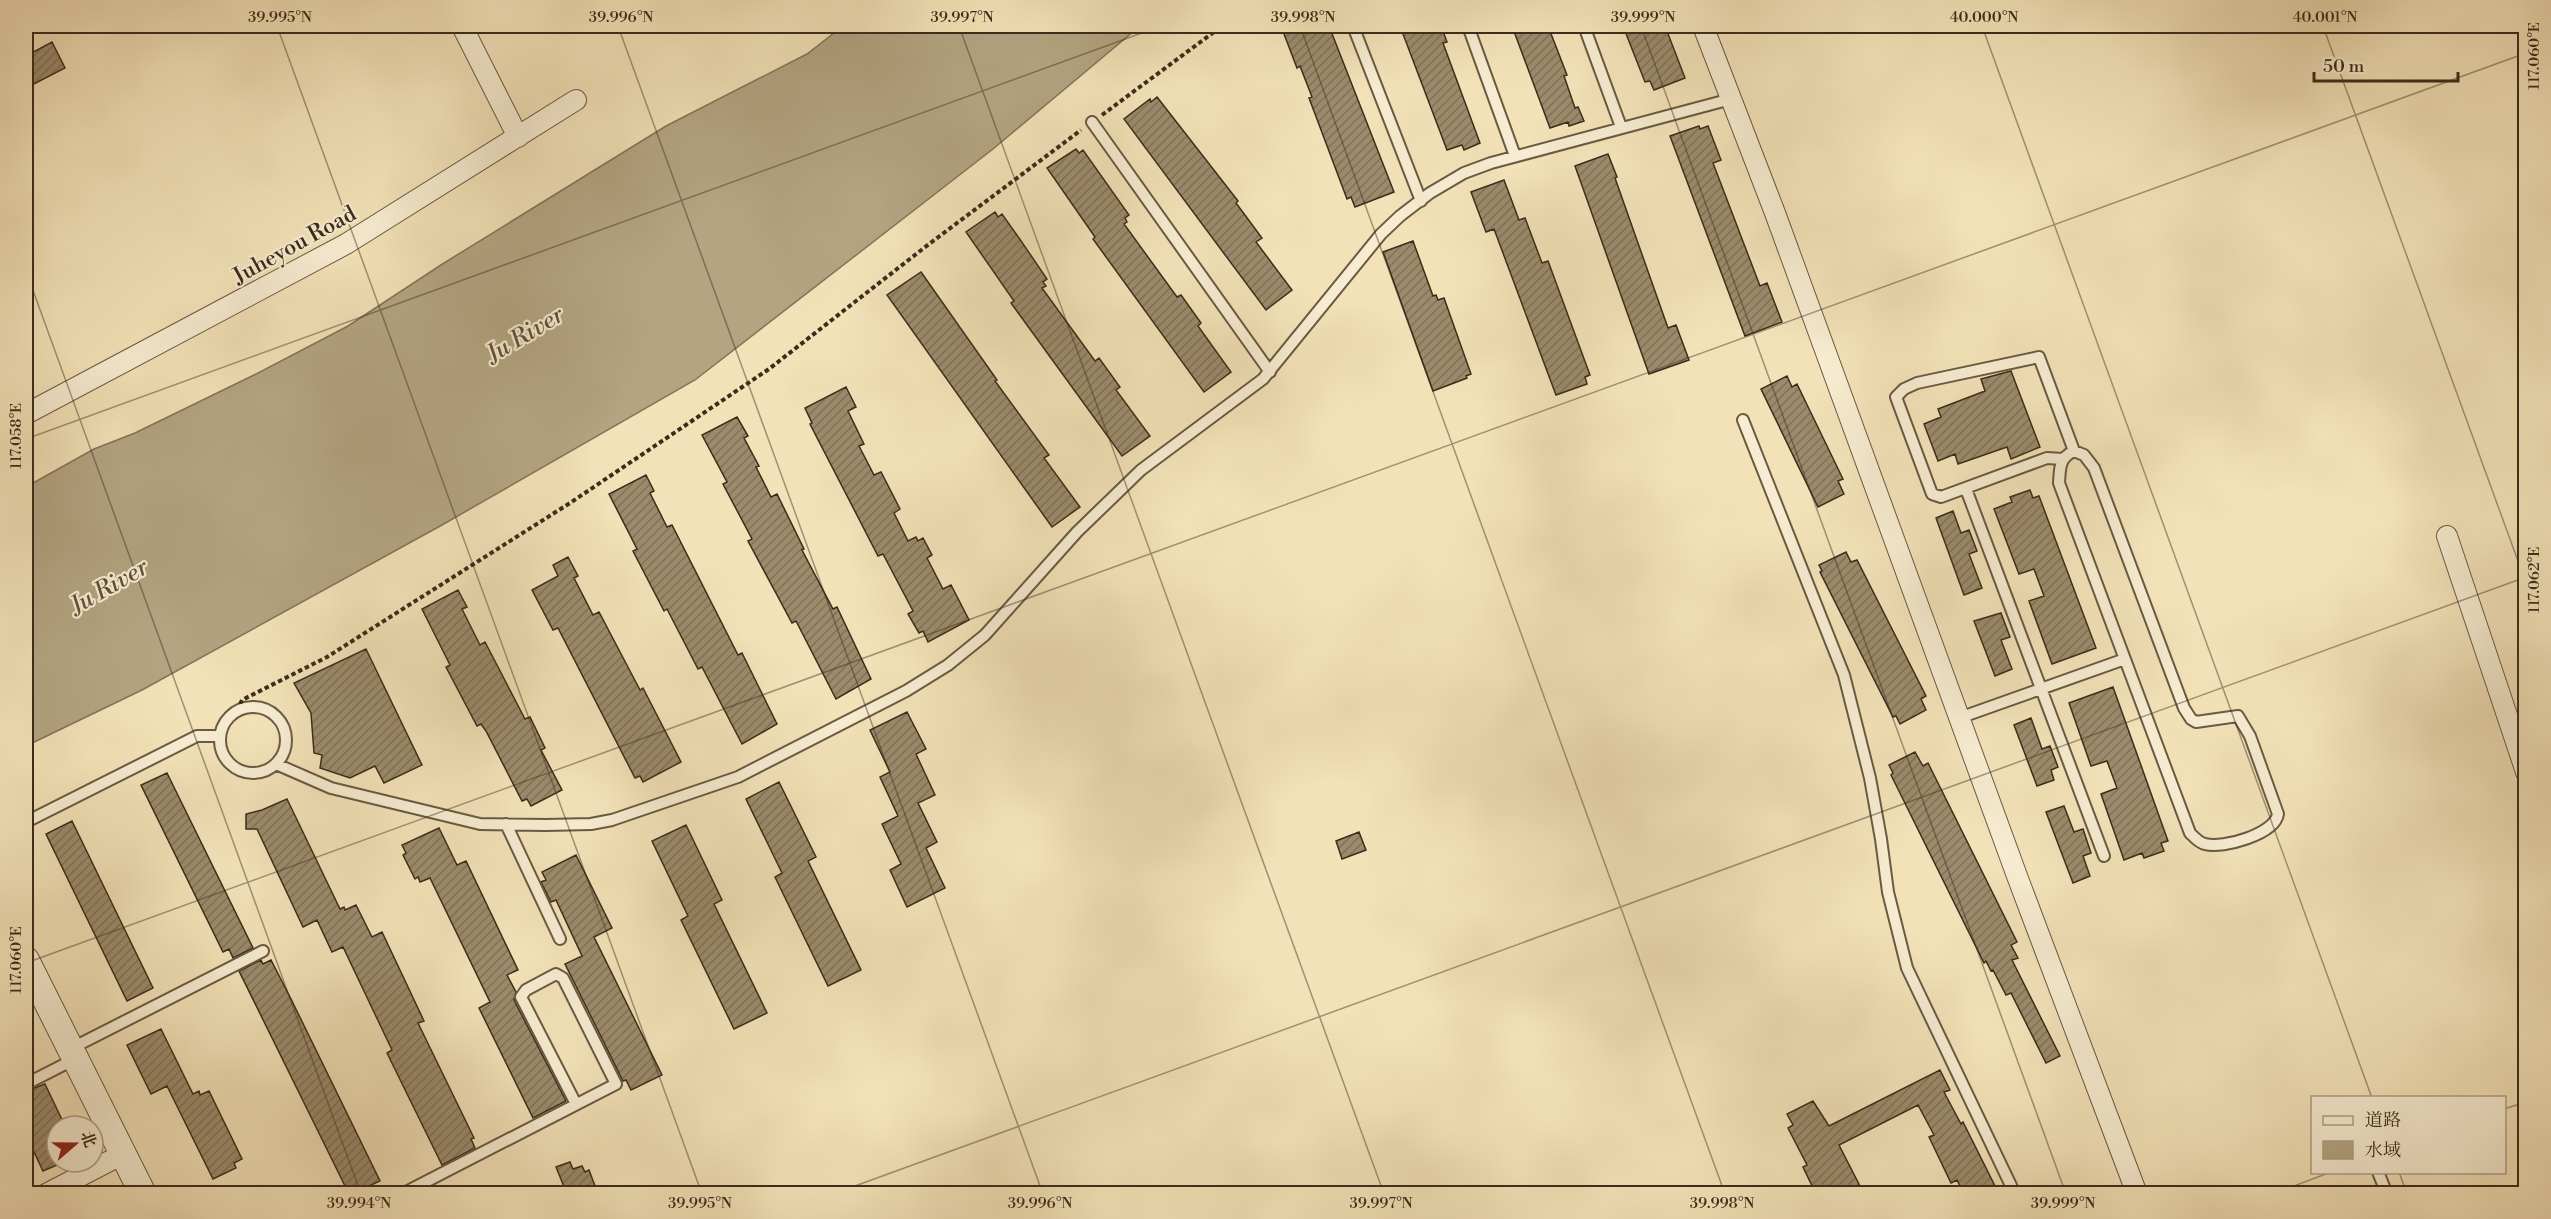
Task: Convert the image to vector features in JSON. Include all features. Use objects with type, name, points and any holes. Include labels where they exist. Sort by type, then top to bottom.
[{"type":"street","points":[[462,26],[518,137]]},
{"type":"street","points":[[1702,26],[1780,224],[2017,876],[2138,1194]]},
{"type":"street","name":"Juheyou Road","points":[[26,414],[346,244],[576,100]]},
{"type":"street","points":[[2447,536],[2526,772]]},
{"type":"street","points":[[26,960],[143,1194]]},
{"type":"street","points":[[46,1194],[123,1154]]},
{"type":"lane","points":[[1353,26],[1421,201]]},
{"type":"lane","points":[[1468,26],[1515,156]]},
{"type":"lane","points":[[1584,26],[1621,127]]},
{"type":"lane","points":[[276,764],[332,788],[480,824],[591,824],[641,812],[738,777],[906,691],[948,664],[985,635],[1077,532],[1141,470],[1270,372],[1382,234],[1421,201],[1464,173],[1515,156],[1731,99]]},
{"type":"lane","points":[[1092,122],[1270,372]]},
{"type":"lane","points":[[2063,459],[2047,458],[1941,497],[1932,494],[1896,397],[1904,389],[1917,383],[2039,357],[2074,451],[2084,455],[2094,468],[2184,708],[2191,719],[2196,722],[2238,716],[2250,736],[2278,814],[2274,825],[2264,832],[2221,845],[2202,844],[2190,833],[2058,483],[2060,464],[2074,451]]},
{"type":"lane","points":[[1743,420],[1844,675],[1870,778],[1888,892],[1907,968],[2015,1194]]},
{"type":"lane","points":[[1966,489],[2104,856]]},
{"type":"lane","points":[[1959,718],[2125,659]]},
{"type":"lane","points":[[258,707],[280,720],[284,728],[286,745],[276,764],[260,773],[240,770],[224,757],[220,736],[223,726],[237,711],[258,707]]},
{"type":"lane","points":[[26,822],[197,736],[220,736]]},
{"type":"lane","points":[[506,824],[560,939]]},
{"type":"lane","points":[[26,1084],[73,1054],[263,951]]},
{"type":"lane","points":[[402,1194],[616,1084],[563,978],[556,974],[526,990],[521,997],[576,1104]]},
{"type":"lane","points":[[2378,1174],[2387,1194]]},
{"type":"lane","points":[[2519,1194],[2526,1191]]},
{"type":"path","points":[[237,711],[242,700],[327,657],[570,503],[769,369],[929,244],[1222,26]]},
{"type":"water","name":"Ju River","points":[[843,26],[1140,26],[993,149],[695,380],[442,525],[142,690],[26,746],[26,487],[94,449],[135,433],[348,326],[444,263],[666,126],[807,54]]},
{"type":"building","points":[[1281,26],[1329,26],[1394,192],[1355,207],[1351,197],[1347,199],[1309,98],[1312,97],[1300,66],[1297,68]]},
{"type":"building","points":[[1400,26],[1441,26],[1447,42],[1443,43],[1480,143],[1464,150],[1462,145],[1447,150]]},
{"type":"building","points":[[1512,26],[1548,26],[1567,75],[1564,76],[1575,108],[1578,107],[1584,121],[1569,126],[1568,122],[1550,128]]},
{"type":"building","points":[[1623,26],[1665,26],[1685,78],[1654,90],[1650,81],[1645,82]]},
{"type":"building","points":[[52,42],[65,68],[26,88],[26,56]]},
{"type":"building","points":[[1157,97],[1238,201],[1236,203],[1262,238],[1256,242],[1292,290],[1266,310],[1124,119],[1150,99],[1151,102]]},
{"type":"building","points":[[1699,126],[1700,129],[1708,126],[1721,160],[1713,163],[1760,286],[1767,283],[1782,322],[1745,336],[1670,136]]},
{"type":"building","points":[[1076,149],[1079,153],[1083,150],[1129,215],[1125,218],[1127,222],[1124,224],[1177,297],[1181,295],[1201,323],[1198,326],[1231,372],[1204,392],[1093,239],[1095,237],[1047,168]]},
{"type":"building","points":[[1608,154],[1668,328],[1676,325],[1689,360],[1649,374],[1575,166]]},
{"type":"building","points":[[1504,180],[1519,220],[1525,218],[1542,263],[1548,261],[1590,375],[1585,377],[1587,384],[1556,395],[1494,229],[1486,232],[1471,192]]},
{"type":"building","points":[[995,212],[998,217],[1002,214],[1019,238],[1047,279],[1043,282],[1046,286],[1042,288],[1095,361],[1099,358],[1120,387],[1116,390],[1150,436],[1122,456],[1011,303],[1014,301],[966,232]]},
{"type":"building","points":[[1413,241],[1433,296],[1436,295],[1438,300],[1444,298],[1471,374],[1466,376],[1467,378],[1433,391],[1383,252]]},
{"type":"building","points":[[921,272],[997,380],[995,381],[1049,455],[1044,458],[1080,507],[1052,527],[887,295]]},
{"type":"building","points":[[2011,371],[2040,447],[2011,459],[2007,447],[1958,464],[1955,454],[1938,461],[1924,424],[1941,417],[1938,409],[1985,391],[1981,379]]},
{"type":"building","points":[[1787,376],[1792,387],[1797,384],[1843,479],[1838,481],[1844,494],[1818,507],[1761,389]]},
{"type":"building","points":[[846,387],[856,407],[848,411],[864,444],[859,446],[874,475],[881,472],[900,509],[894,513],[908,541],[916,537],[918,541],[923,538],[932,555],[927,558],[943,589],[951,585],[969,620],[928,642],[923,631],[919,633],[908,614],[913,611],[883,554],[878,556],[810,424],[812,423],[805,408]]},
{"type":"building","points":[[737,417],[748,436],[744,438],[759,466],[756,467],[771,497],[777,494],[804,549],[802,550],[833,609],[837,607],[871,679],[836,699],[796,621],[792,623],[748,541],[752,539],[723,484],[727,482],[702,435]]},
{"type":"building","points":[[646,475],[654,491],[650,493],[667,527],[672,525],[738,655],[742,653],[777,724],[742,744],[702,667],[698,669],[667,609],[664,611],[633,551],[637,549],[609,494]]},
{"type":"building","points":[[2030,490],[2033,498],[2039,496],[2096,648],[2052,664],[2029,601],[2044,596],[2034,569],[2019,574],[1994,509],[2012,502],[2010,497]]},
{"type":"building","points":[[1953,511],[1961,533],[1969,530],[1977,551],[1969,554],[1982,588],[1964,595],[1936,518]]},
{"type":"building","points":[[1846,552],[1851,562],[1857,560],[1926,696],[1921,699],[1926,710],[1900,724],[1896,716],[1893,717],[1820,572],[1822,571],[1819,565]]},
{"type":"building","points":[[568,557],[578,576],[574,578],[593,615],[599,612],[640,690],[643,688],[681,762],[643,782],[640,776],[635,778],[558,628],[553,630],[532,590],[558,576],[553,565]]},
{"type":"building","points":[[458,590],[467,607],[462,609],[480,645],[485,642],[525,719],[530,717],[545,748],[541,750],[562,790],[531,806],[527,799],[522,801],[486,731],[481,724],[477,726],[446,667],[450,665],[422,609]]},
{"type":"building","points":[[2001,613],[2010,637],[2001,640],[2012,669],[1995,676],[1974,621]]},
{"type":"building","points":[[366,649],[422,765],[384,783],[375,766],[350,778],[320,768],[322,755],[314,753],[311,713],[294,683]]},
{"type":"building","points":[[2113,687],[2168,841],[2161,843],[2164,851],[2144,858],[2142,853],[2124,860],[2101,794],[2117,788],[2107,761],[2091,766],[2069,703]]},
{"type":"building","points":[[907,712],[926,749],[916,754],[935,795],[918,803],[937,842],[926,848],[945,888],[907,907],[890,870],[901,864],[882,824],[898,816],[880,777],[890,772],[870,730]]},
{"type":"building","points":[[2031,718],[2042,749],[2050,746],[2058,767],[2051,770],[2054,780],[2037,786],[2014,725]]},
{"type":"building","points":[[1915,752],[1923,766],[1928,763],[2017,942],[2011,945],[2018,958],[2012,960],[2060,1056],[2046,1063],[2011,993],[2006,995],[1993,970],[1991,971],[1986,961],[1984,963],[1891,775],[1893,773],[1889,765]]},
{"type":"building","points":[[167,773],[253,948],[233,958],[229,949],[223,952],[141,785]]},
{"type":"building","points":[[779,782],[816,857],[808,861],[861,970],[828,986],[775,877],[782,873],[746,799]]},
{"type":"building","points":[[287,799],[340,909],[344,907],[345,910],[356,905],[372,937],[382,932],[424,1021],[418,1023],[474,1138],[471,1139],[475,1148],[442,1165],[387,1053],[392,1050],[343,947],[332,952],[317,920],[303,927],[257,829],[246,829],[246,814]]},
{"type":"building","points":[[2064,806],[2074,832],[2083,829],[2091,853],[2083,856],[2090,876],[2073,883],[2046,812]]},
{"type":"building","points":[[72,821],[153,988],[127,1001],[46,834]]},
{"type":"building","points":[[686,825],[722,900],[714,904],[767,1013],[734,1029],[681,920],[688,916],[652,841]]},
{"type":"building","points":[[439,828],[457,865],[466,861],[518,970],[507,975],[516,992],[514,1000],[566,1101],[533,1118],[479,1008],[490,1002],[430,878],[420,882],[418,877],[415,879],[403,855],[406,853],[402,845]]},
{"type":"building","points":[[1359,832],[1366,850],[1342,859],[1336,841]]},
{"type":"building","points":[[576,855],[612,928],[594,937],[662,1075],[631,1090],[626,1080],[623,1081],[565,964],[582,956],[556,900],[551,902],[541,882],[546,880],[542,872]]},
{"type":"building","points":[[261,960],[263,964],[271,960],[380,1181],[371,1185],[375,1194],[349,1194],[239,971]]},
{"type":"building","points":[[161,1029],[193,1094],[199,1091],[200,1095],[209,1091],[242,1159],[234,1163],[236,1168],[213,1179],[167,1086],[151,1094],[127,1045]]},
{"type":"building","points":[[1940,1070],[1950,1090],[1944,1092],[1961,1124],[1963,1122],[1999,1194],[1964,1194],[1957,1180],[1951,1183],[1929,1137],[1934,1135],[1918,1105],[1839,1145],[1864,1194],[1816,1194],[1803,1167],[1807,1165],[1788,1128],[1793,1125],[1787,1114],[1813,1101],[1829,1126]]},
{"type":"building","points":[[45,1084],[59,1114],[45,1114],[45,1170],[43,1171],[26,1135],[26,1091]]},
{"type":"building","points":[[570,1162],[573,1169],[582,1166],[585,1172],[589,1170],[598,1194],[567,1194],[556,1167]]}]
